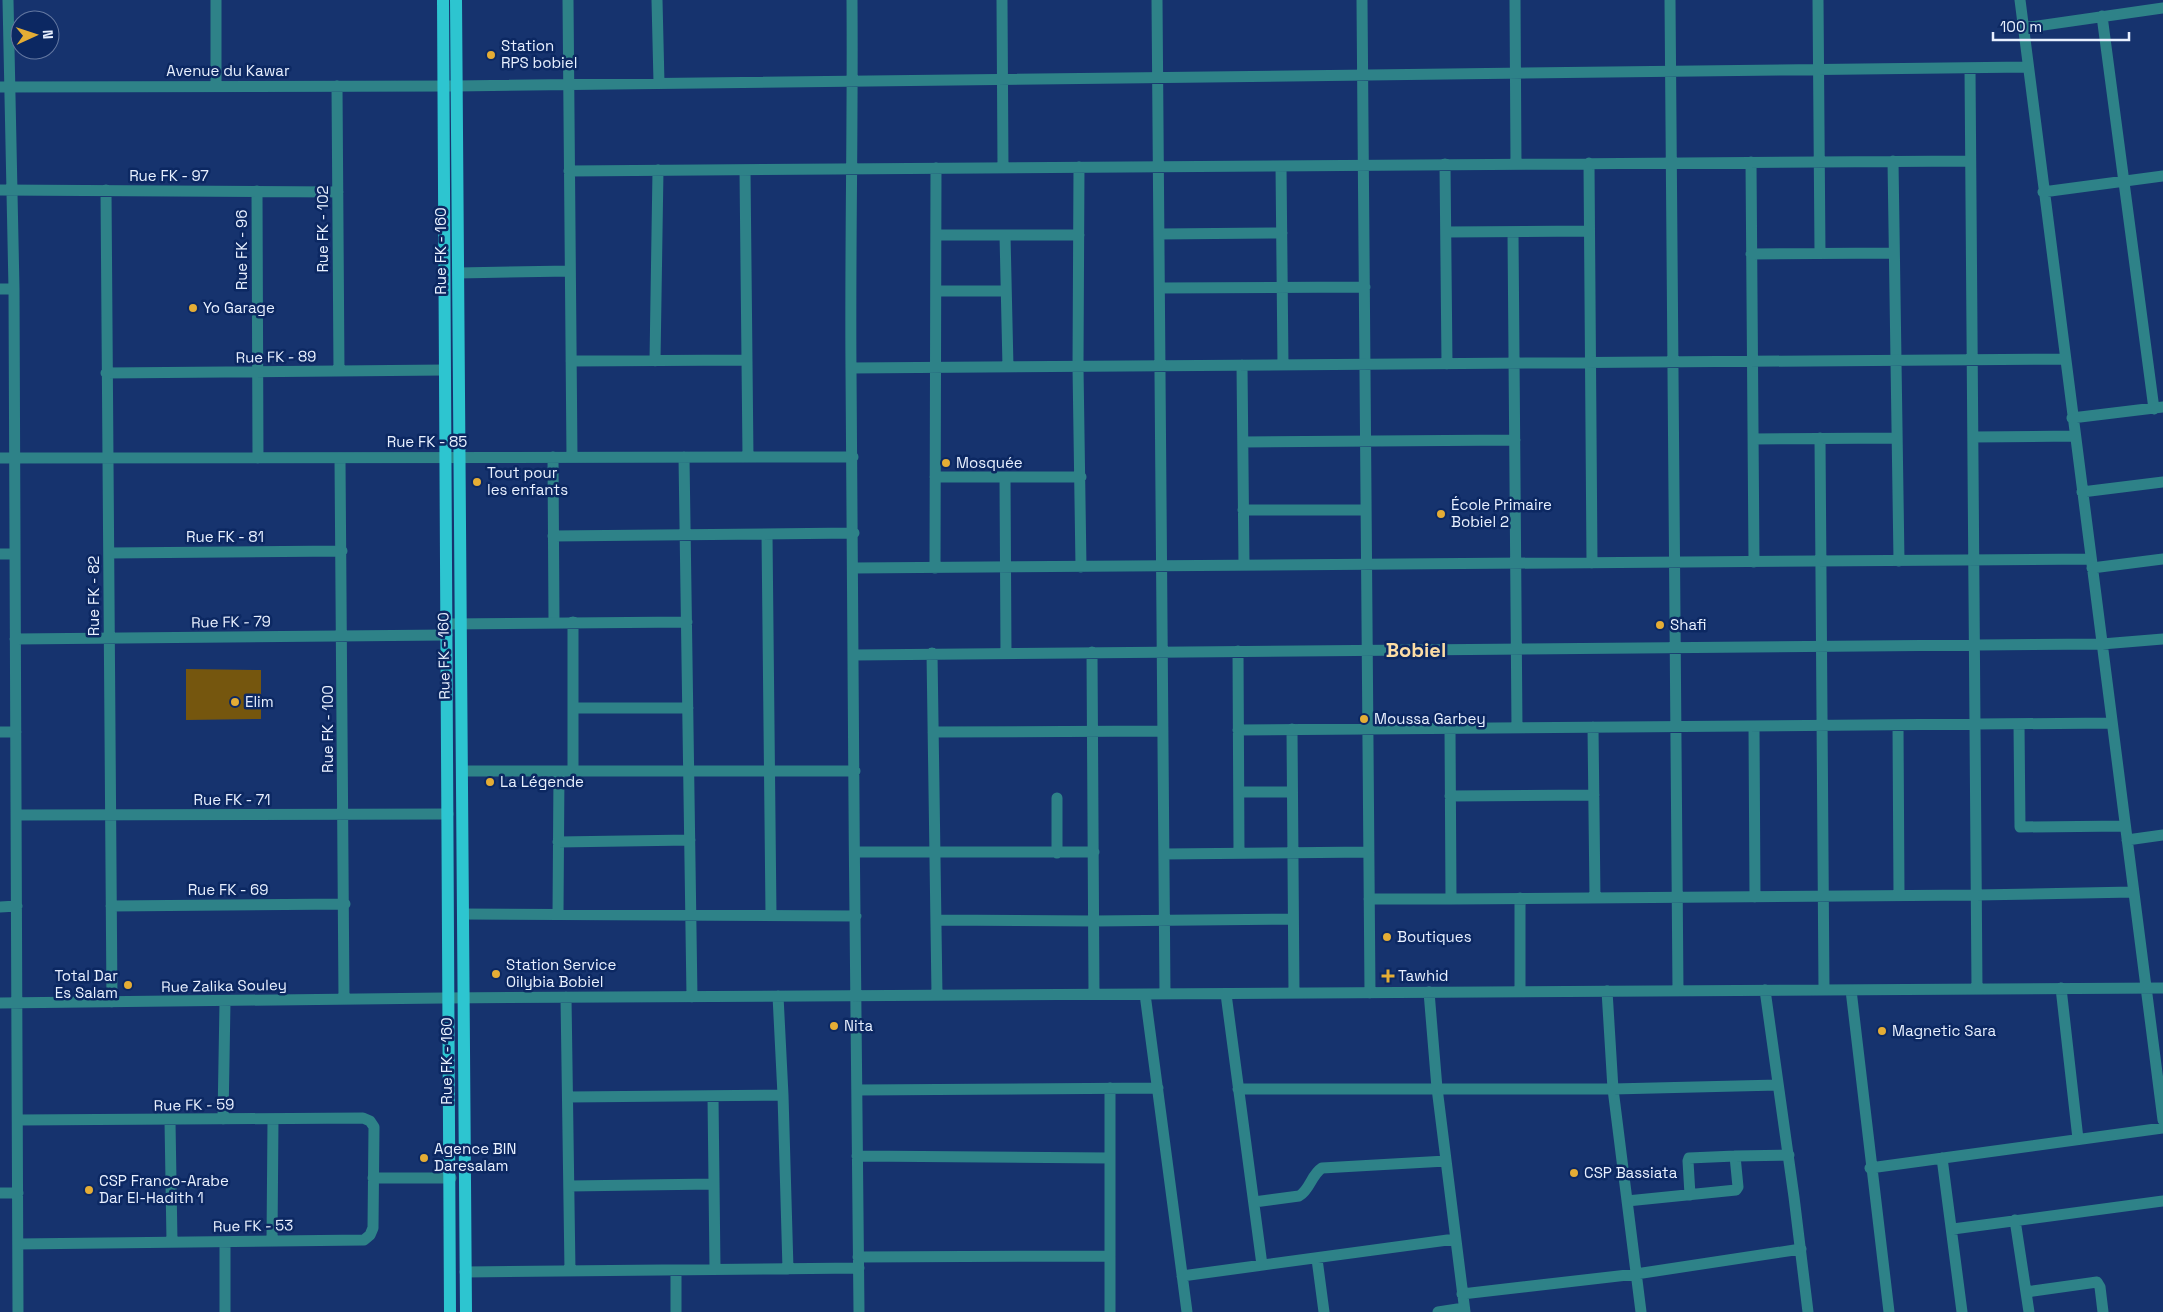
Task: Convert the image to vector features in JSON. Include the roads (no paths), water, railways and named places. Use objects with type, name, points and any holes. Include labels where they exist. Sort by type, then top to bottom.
[{"type":"main road","name":"Rue FK - 160","points":[[443,0],[450,86],[458,273],[466,1312]]},
{"type":"main road","name":"Rue FK - 160","points":[[450,1312],[451,1178],[445,370],[450,86],[456,0]]},
{"type":"street","points":[[8,0],[5,87],[13,190],[14,289],[18,1312]]},
{"type":"street","points":[[216,0],[216,86]]},
{"type":"street","points":[[568,0],[572,457]]},
{"type":"street","points":[[657,0],[659,84]]},
{"type":"street","points":[[852,0],[851,368],[854,533],[855,996],[859,1312]]},
{"type":"street","points":[[1002,0],[1004,79],[1003,168]]},
{"type":"street","points":[[1157,0],[1165,994]]},
{"type":"street","points":[[1362,0],[1370,993]]},
{"type":"street","points":[[1514,0],[1516,164]]},
{"type":"street","points":[[1670,0],[1678,991]]},
{"type":"street","points":[[1818,0],[1820,253]]},
{"type":"street","points":[[2020,0],[2027,67],[2163,1120]]},
{"type":"street","points":[[2023,28],[2163,8]]},
{"type":"street","points":[[2072,418],[2159,408],[2124,182],[2102,16]]},
{"type":"street","name":"Avenue du Kawar","points":[[5,87],[568,85],[2027,67]]},
{"type":"street","points":[[1970,68],[1977,989]]},
{"type":"street","name":"Rue FK - 102","points":[[337,86],[339,371]]},
{"type":"street","points":[[1893,161],[1899,561]]},
{"type":"street","points":[[569,171],[1970,161]]},
{"type":"street","points":[[1751,162],[1754,562]]},
{"type":"street","points":[[1445,164],[1447,364]]},
{"type":"street","points":[[1589,164],[1592,563]]},
{"type":"street","points":[[1281,166],[1283,365]]},
{"type":"street","points":[[1079,167],[1078,367],[1081,567]]},
{"type":"street","points":[[935,568],[936,168]]},
{"type":"street","points":[[655,360],[658,170]]},
{"type":"street","points":[[745,170],[748,457]]},
{"type":"street","points":[[2043,192],[2163,176]]},
{"type":"street","name":"Rue FK - 97","points":[[0,190],[338,192]]},
{"type":"street","name":"Rue FK - 82","points":[[106,190],[112,1002]]},
{"type":"street","name":"Rue FK - 96","points":[[257,191],[258,458]]},
{"type":"street","points":[[1446,232],[1589,231]]},
{"type":"street","points":[[1513,232],[1517,728]]},
{"type":"street","points":[[1159,234],[1282,234]]},
{"type":"street","points":[[936,235],[1078,235]]},
{"type":"street","points":[[1006,235],[1008,367]]},
{"type":"street","points":[[1751,254],[1894,253]]},
{"type":"street","points":[[458,273],[570,271]]},
{"type":"street","points":[[1160,288],[1364,287]]},
{"type":"street","points":[[0,289],[14,289]]},
{"type":"street","points":[[936,292],[1006,291]]},
{"type":"street","points":[[851,368],[2065,359]]},
{"type":"street","points":[[571,361],[747,360]]},
{"type":"street","points":[[1242,365],[1244,565]]},
{"type":"street","name":"Rue FK - 89","points":[[106,373],[445,370]]},
{"type":"street","points":[[1973,437],[2075,436]]},
{"type":"street","points":[[1820,438],[1824,990]]},
{"type":"street","points":[[1753,439],[1897,438]]},
{"type":"street","points":[[1243,442],[1515,440]]},
{"type":"street","points":[[553,457],[554,622]]},
{"type":"street","points":[[684,457],[692,997]]},
{"type":"street","name":"Rue FK - 85","points":[[0,458],[853,457]]},
{"type":"street","name":"Rue FK - 100","points":[[340,458],[345,904],[344,999]]},
{"type":"street","points":[[935,477],[1081,477]]},
{"type":"street","points":[[1005,477],[1006,653]]},
{"type":"street","points":[[2082,492],[2163,482]]},
{"type":"street","points":[[1244,510],[1366,510]]},
{"type":"street","points":[[553,536],[854,533]]},
{"type":"street","points":[[767,534],[771,916]]},
{"type":"street","name":"Rue FK - 81","points":[[109,553],[342,551]]},
{"type":"street","points":[[0,554],[15,554]]},
{"type":"street","points":[[854,568],[1974,560],[2091,564],[2163,559]]},
{"type":"street","points":[[573,622],[573,771]]},
{"type":"street","name":"Rue FK - 79","points":[[15,639],[342,636],[446,629],[460,623],[687,622]]},
{"type":"street","points":[[854,655],[2102,644],[2163,639]]},
{"type":"street","points":[[1238,651],[1240,853]]},
{"type":"street","points":[[1092,652],[1094,732],[1094,994]]},
{"type":"street","points":[[932,653],[937,995]]},
{"type":"street","points":[[573,708],[688,708]]},
{"type":"street","points":[[1238,730],[2112,723]]},
{"type":"street","points":[[2019,724],[2020,827],[2125,826]]},
{"type":"street","points":[[1898,725],[1899,895]]},
{"type":"street","points":[[1754,726],[1755,897]]},
{"type":"street","points":[[1594,727],[1595,898]]},
{"type":"street","points":[[1450,728],[1451,899]]},
{"type":"street","points":[[1292,729],[1294,993]]},
{"type":"street","points":[[933,732],[1163,731]]},
{"type":"street","points":[[0,732],[16,732]]},
{"type":"street","points":[[462,771],[855,771]]},
{"type":"street","points":[[558,914],[559,771]]},
{"type":"street","points":[[1239,792],[1292,792]]},
{"type":"street","points":[[1450,796],[1594,795]]},
{"type":"street","points":[[1057,798],[1057,853]]},
{"type":"street","name":"Rue FK - 71","points":[[16,815],[448,814]]},
{"type":"street","points":[[2127,840],[2163,835]]},
{"type":"street","points":[[558,842],[690,840]]},
{"type":"street","points":[[855,852],[1094,852]]},
{"type":"street","points":[[1164,854],[1369,852]]},
{"type":"street","points":[[1369,899],[1976,895],[2134,892]]},
{"type":"street","points":[[1520,898],[1520,992]]},
{"type":"street","name":"Rue FK - 69","points":[[111,906],[345,904]]},
{"type":"street","points":[[0,906],[17,906]]},
{"type":"street","points":[[463,914],[856,916]]},
{"type":"street","points":[[936,920],[1165,921],[1293,919]]},
{"type":"street","points":[[2061,988],[2078,1139]]},
{"type":"street","name":"Rue Zalika Souley","points":[[0,1003],[225,1002],[449,998],[2163,988]]},
{"type":"street","points":[[1765,990],[1789,1155],[1808,1312]]},
{"type":"street","points":[[1850,990],[1870,1168],[1889,1312]]},
{"type":"street","points":[[1607,991],[1613,1089],[1641,1312]]},
{"type":"street","points":[[1429,992],[1437,1088],[1464,1310],[1438,1312]]},
{"type":"street","points":[[1145,994],[1187,1312]]},
{"type":"street","points":[[1226,994],[1262,1265]]},
{"type":"street","points":[[778,996],[788,1268]]},
{"type":"street","points":[[566,998],[570,1271]]},
{"type":"street","points":[[223,1119],[225,1002]]},
{"type":"street","points":[[1238,1089],[1613,1089],[1778,1085]]},
{"type":"street","points":[[1110,1088],[1110,1312]]},
{"type":"street","points":[[857,1090],[1158,1088]]},
{"type":"street","points":[[568,1097],[783,1095]]},
{"type":"street","points":[[713,1096],[715,1269]]},
{"type":"street","name":"Rue FK - 59","points":[[18,1120],[170,1121],[363,1118],[370,1121]]},
{"type":"street","points":[[272,1241],[273,1119]]},
{"type":"street","points":[[170,1121],[172,1242]]},
{"type":"street","name":"Rue FK - 53","points":[[18,1244],[364,1240],[370,1235],[373,1228],[374,1127],[370,1121]]},
{"type":"street","points":[[1870,1168],[2163,1128]]},
{"type":"street","points":[[1690,1195],[1688,1161],[1690,1158],[1789,1155]]},
{"type":"street","points":[[857,1156],[1109,1158]]},
{"type":"street","points":[[1627,1201],[1737,1190],[1735,1156]]},
{"type":"street","points":[[1942,1158],[1953,1229],[1962,1312]]},
{"type":"street","points":[[1254,1202],[1304,1194],[1316,1174],[1322,1168],[1446,1161]]},
{"type":"street","points":[[373,1178],[451,1178]]},
{"type":"street","points":[[569,1186],[714,1184]]},
{"type":"street","points":[[0,1193],[18,1193]]},
{"type":"street","points":[[1953,1229],[2163,1201]]},
{"type":"street","points":[[2015,1220],[2029,1312]]},
{"type":"street","points":[[1182,1276],[1455,1239]]},
{"type":"street","points":[[225,1242],[225,1312]]},
{"type":"street","points":[[1462,1294],[1636,1274],[1801,1249]]},
{"type":"street","points":[[466,1272],[788,1268],[858,1262],[1110,1256]]},
{"type":"street","points":[[1317,1259],[1324,1312]]},
{"type":"street","points":[[676,1270],[676,1312]]},
{"type":"street","points":[[2026,1292],[2097,1282],[2100,1287],[2103,1312]]},
{"type":"place","name":"Station RPS bobiel","points":[[491,55]]},
{"type":"place","name":"Yo Garage","points":[[193,308]]},
{"type":"place","name":"Mosquée","points":[[946,463]]},
{"type":"place","name":"Tout pour les enfants","points":[[477,482]]},
{"type":"place","name":"École Primaire Bobiel 2","points":[[1441,514]]},
{"type":"place","name":"Shafi","points":[[1660,625]]},
{"type":"place","name":"Elim","points":[[235,702]]},
{"type":"place","name":"Moussa Garbey","points":[[1364,719]]},
{"type":"place","name":"La Légende","points":[[490,782]]},
{"type":"place","name":"Boutiques","points":[[1387,937]]},
{"type":"place","name":"Station Service Oilybia Bobiel","points":[[496,974]]},
{"type":"place","name":"Tawhid","points":[[1388,976]]},
{"type":"place","name":"Total Dar Es Salam","points":[[128,985]]},
{"type":"place","name":"Nita","points":[[834,1026]]},
{"type":"place","name":"Magnetic Sara","points":[[1882,1031]]},
{"type":"place","name":"Agence BIN Daresalam","points":[[424,1158]]},
{"type":"place","name":"CSP Bassiata","points":[[1574,1173]]},
{"type":"place","name":"CSP Franco-Arabe Dar El-Hadith 1","points":[[89,1190]]},
{"type":"district","name":"Bobiel","points":[[1416,650]]}]
